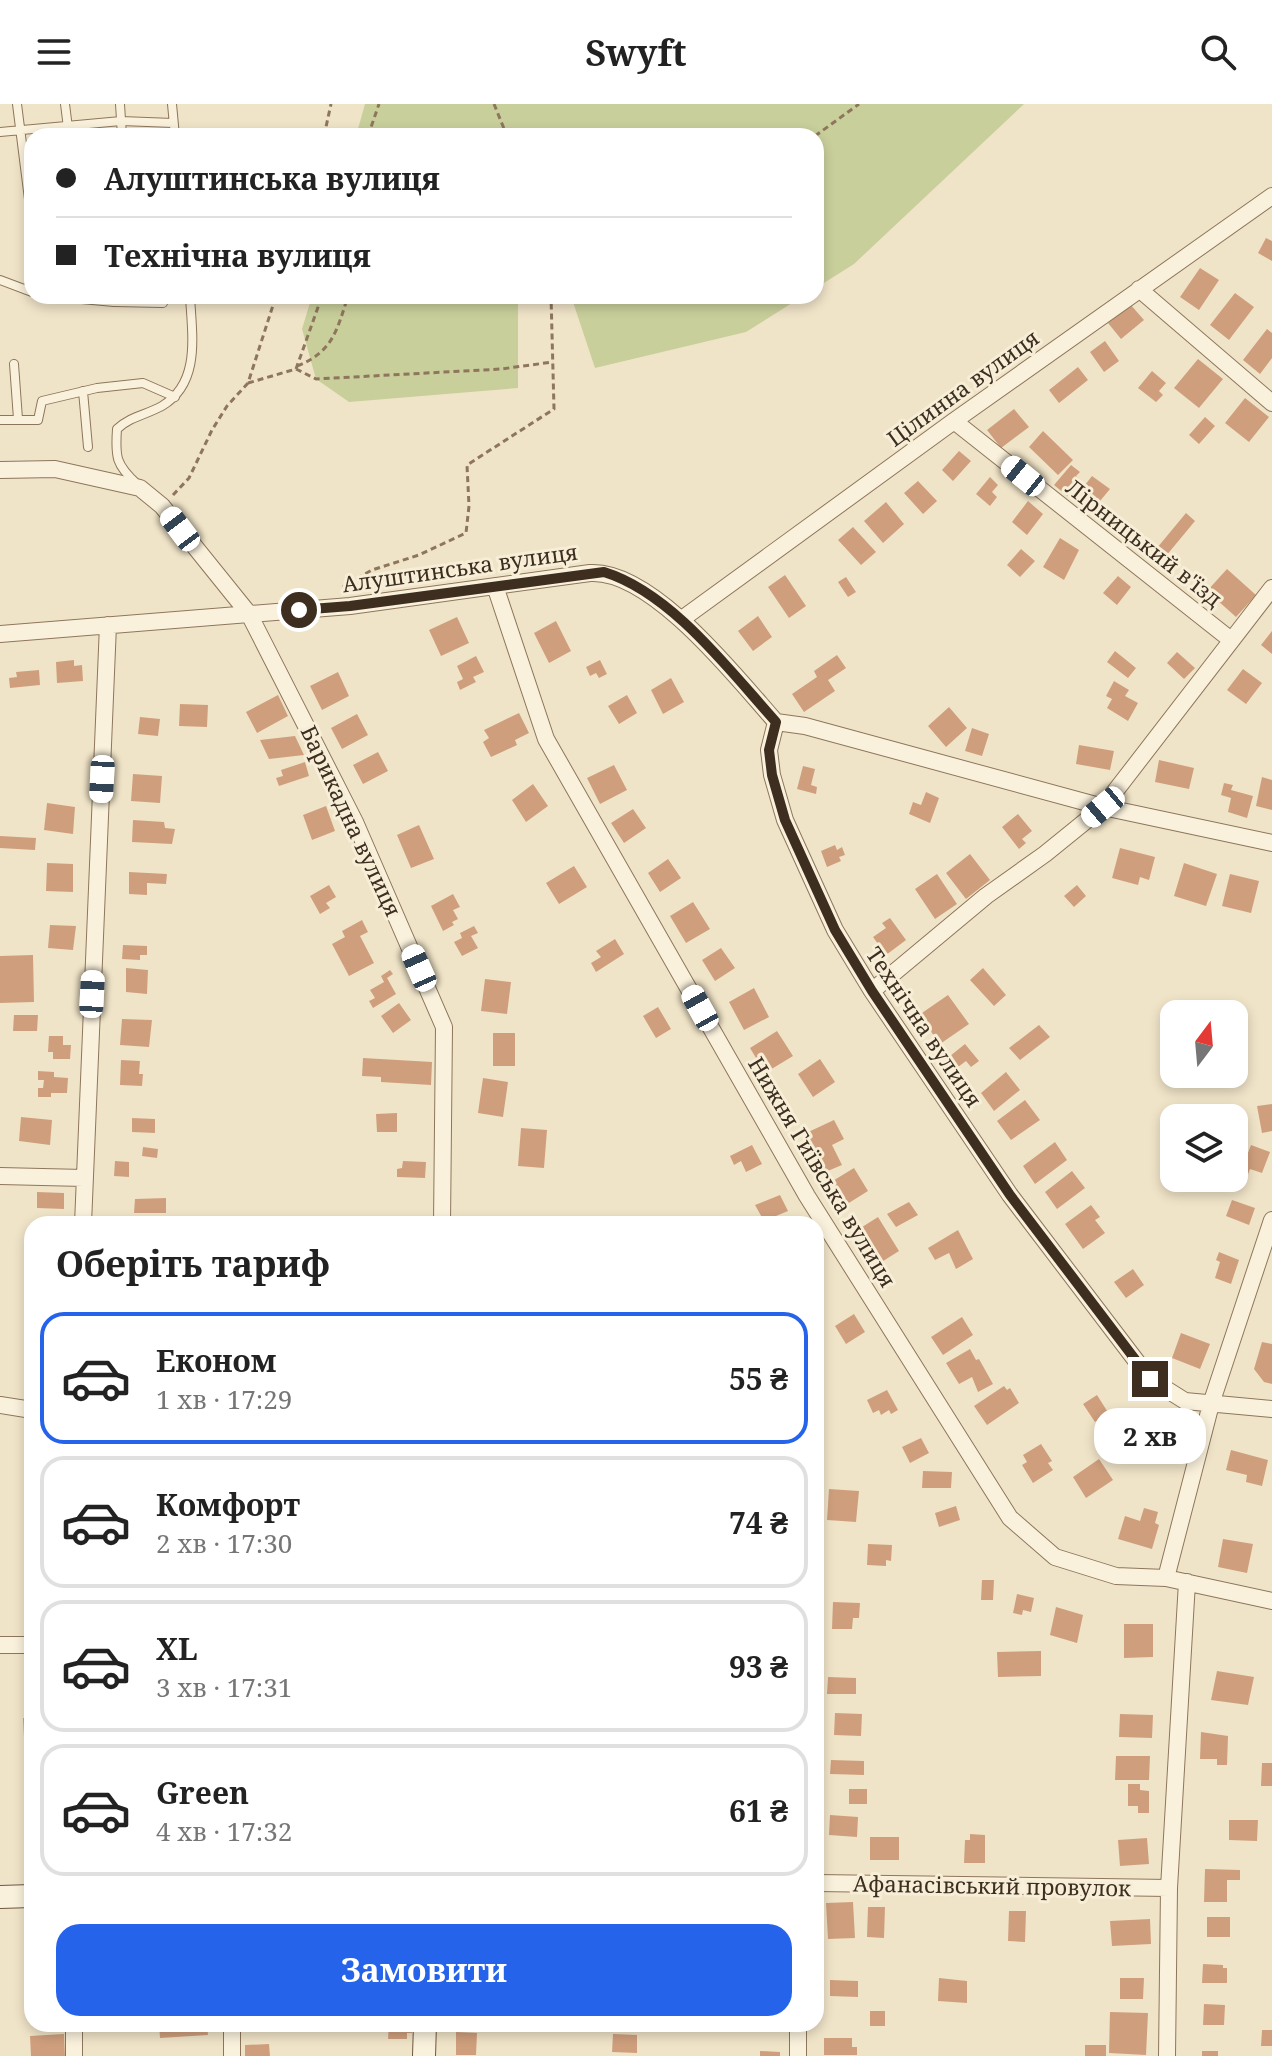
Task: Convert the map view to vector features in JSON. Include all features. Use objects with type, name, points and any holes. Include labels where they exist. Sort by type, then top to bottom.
[{"type":"street","name":"Цілинна вулиця","points":[[682,619],[954,421],[1272,196]]},
{"type":"street","points":[[1139,289],[1272,403]]},
{"type":"street","name":"Лірницький в'їзд","points":[[954,421],[1231,640]]},
{"type":"street","points":[[0,470],[55,469],[140,488]]},
{"type":"street","name":"Барикадна вулиця","points":[[140,488],[162,506],[249,614],[355,822],[444,1027],[442,1216]]},
{"type":"street","name":"Алуштинська вулиця","points":[[0,634],[350,606],[604,572],[618,576],[682,619]]},
{"type":"street","name":"Нижня Гиївська вулиця","points":[[495,586],[546,739],[820,1216]]},
{"type":"street","points":[[872,991],[986,896],[1103,807],[1272,588]]},
{"type":"street","points":[[682,619],[776,722],[805,726],[1103,807],[1272,843]]},
{"type":"street","points":[[83,1216],[108,625]]},
{"type":"street","name":"Технічна вулиця","points":[[776,722],[769,750],[772,775],[785,820],[835,930],[872,991],[1010,1195],[1150,1379],[1185,1401],[1272,1409]]},
{"type":"street","points":[[0,1176],[84,1178]]},
{"type":"street","points":[[807,1196],[807,1216]]},
{"type":"street","points":[[1166,1578],[1211,1404],[1272,1220]]},
{"type":"street","name":"Нижня Гиївська вулиця","points":[[824,1223],[1010,1518],[1055,1557],[1116,1576],[1166,1578],[1272,1601]]},
{"type":"street","points":[[0,1405],[24,1409]]},
{"type":"street","points":[[1167,2056],[1169,1888],[1187,1582]]},
{"type":"street","points":[[0,1645],[24,1645]]},
{"type":"street","name":"Афанасівський провулок","points":[[824,1883],[1169,1888]]},
{"type":"street","points":[[0,1897],[24,1896]]},
{"type":"street","points":[[74,2032],[74,2056]]},
{"type":"street","points":[[232,2032],[232,2056]]},
{"type":"street","points":[[424,2056],[425,2032]]},
{"type":"street","points":[[798,2032],[798,2056]]},
{"type":"lane","points":[[17,104],[24,155]]},
{"type":"lane","points":[[65,104],[68,128]]},
{"type":"lane","points":[[120,104],[121,128]]},
{"type":"lane","points":[[172,104],[174,128]]},
{"type":"lane","points":[[40,128],[121,121],[173,123]]},
{"type":"lane","points":[[0,132],[24,130]]},
{"type":"lane","points":[[0,280],[24,289]]},
{"type":"lane","points":[[140,488],[120,469],[116,449],[117,429],[129,418],[158,408],[175,397],[187,379],[193,354],[190,304]]},
{"type":"lane","points":[[14,364],[18,419]]},
{"type":"lane","points":[[0,420],[38,420],[42,401],[83,391],[143,383],[175,397]]},
{"type":"lane","points":[[83,391],[88,447]]},
{"type":"path","points":[[326,128],[331,104]]},
{"type":"path","points":[[371,128],[379,104]]},
{"type":"path","points":[[494,104],[504,128]]},
{"type":"path","points":[[824,129],[859,104]]},
{"type":"path","points":[[162,506],[189,478],[212,430],[227,406],[248,383],[273,304]]},
{"type":"path","points":[[297,368],[319,304]]},
{"type":"path","points":[[248,383],[297,368],[326,350],[345,304]]},
{"type":"path","points":[[350,606],[344,586],[372,570],[419,555],[466,533],[469,506],[467,465],[554,409],[551,304]]},
{"type":"path","points":[[297,368],[316,379],[501,369],[553,362]]},
{"type":"green space","points":[[365,104],[1024,104],[854,264],[824,283],[824,128],[358,128]]},
{"type":"green space","points":[[310,304],[518,304],[518,388],[349,402],[316,379],[302,329]]},
{"type":"green space","points":[[574,304],[790,304],[746,332],[595,368]]},
{"type":"building","points":[[1266,238],[1272,241],[1272,261],[1258,253]]},
{"type":"building","points":[[1200,268],[1219,280],[1199,310],[1180,297]]},
{"type":"building","points":[[1235,293],[1254,307],[1229,340],[1210,325]]},
{"type":"building","points":[[1130,304],[1144,320],[1121,339],[1108,323]]},
{"type":"building","points":[[1267,329],[1272,333],[1272,358],[1260,374],[1243,360]]},
{"type":"building","points":[[1105,341],[1119,361],[1104,372],[1090,352]]},
{"type":"building","points":[[1198,359],[1223,379],[1199,408],[1174,388]]},
{"type":"building","points":[[1078,367],[1088,380],[1059,403],[1049,390]]},
{"type":"building","points":[[1152,371],[1166,383],[1159,391],[1163,395],[1156,402],[1138,388]]},
{"type":"building","points":[[1245,398],[1269,417],[1249,442],[1225,423]]},
{"type":"building","points":[[1014,409],[1029,427],[1001,448],[987,430]]},
{"type":"building","points":[[1205,417],[1215,426],[1199,444],[1189,435]]},
{"type":"building","points":[[1043,431],[1073,460],[1058,475],[1029,447]]},
{"type":"building","points":[[959,451],[971,461],[953,481],[942,470]]},
{"type":"building","points":[[1071,465],[1080,472],[1076,476],[1084,483],[1071,499],[1054,485]]},
{"type":"building","points":[[1092,476],[1110,489],[1095,507],[1078,494]]},
{"type":"building","points":[[990,477],[998,485],[992,492],[997,497],[990,506],[976,494]]},
{"type":"building","points":[[918,481],[937,501],[923,514],[904,493]]},
{"type":"building","points":[[1028,501],[1043,514],[1027,535],[1012,522]]},
{"type":"building","points":[[886,502],[904,524],[883,543],[864,521]]},
{"type":"building","points":[[1186,513],[1195,521],[1161,562],[1152,554]]},
{"type":"building","points":[[853,527],[876,552],[861,565],[838,540]]},
{"type":"building","points":[[1060,538],[1079,550],[1064,580],[1043,567]]},
{"type":"building","points":[[1021,549],[1035,561],[1020,577],[1007,565]]},
{"type":"building","points":[[1227,569],[1256,595],[1236,617],[1207,591]]},
{"type":"building","points":[[785,575],[806,606],[789,618],[768,587]]},
{"type":"building","points":[[1118,576],[1131,587],[1117,605],[1103,593]]},
{"type":"building","points":[[846,577],[856,592],[848,597],[838,582]]},
{"type":"building","points":[[758,616],[772,637],[753,651],[738,631]]},
{"type":"building","points":[[457,617],[469,643],[441,656],[429,630]]},
{"type":"building","points":[[556,621],[571,651],[549,663],[534,633]]},
{"type":"building","points":[[1272,631],[1272,654],[1261,645]]},
{"type":"building","points":[[1115,651],[1136,668],[1128,678],[1107,662]]},
{"type":"building","points":[[1177,652],[1195,668],[1184,679],[1167,663]]},
{"type":"building","points":[[837,655],[846,668],[828,680],[835,691],[804,712],[792,694],[817,677],[814,671]]},
{"type":"building","points":[[476,656],[484,672],[473,677],[476,682],[460,690],[457,682],[463,679],[457,666]]},
{"type":"building","points":[[74,660],[74,666],[82,665],[83,681],[57,683],[56,662]]},
{"type":"building","points":[[600,660],[607,674],[599,678],[596,673],[590,676],[586,667]]},
{"type":"building","points":[[1243,669],[1262,683],[1246,704],[1227,690]]},
{"type":"building","points":[[39,670],[40,685],[10,688],[9,678],[17,677],[16,672]]},
{"type":"building","points":[[338,672],[349,696],[322,710],[310,686]]},
{"type":"building","points":[[671,678],[684,702],[663,714],[651,690]]},
{"type":"building","points":[[1114,681],[1129,690],[1125,696],[1138,703],[1128,721],[1107,708],[1112,699],[1106,696]]},
{"type":"building","points":[[278,695],[288,716],[257,733],[246,712]]},
{"type":"building","points":[[627,695],[637,713],[619,724],[608,706]]},
{"type":"building","points":[[180,704],[208,705],[207,727],[179,726]]},
{"type":"building","points":[[949,707],[967,728],[946,747],[928,726]]},
{"type":"building","points":[[519,713],[529,733],[515,740],[517,745],[491,757],[483,742],[489,738],[484,730]]},
{"type":"building","points":[[357,714],[368,735],[342,749],[331,728]]},
{"type":"building","points":[[140,717],[160,719],[158,736],[138,734]]},
{"type":"building","points":[[972,728],[989,734],[982,756],[965,751]]},
{"type":"building","points":[[295,736],[304,755],[269,759],[260,740]]},
{"type":"building","points":[[1079,745],[1114,751],[1110,770],[1076,764]]},
{"type":"building","points":[[378,752],[388,771],[363,784],[353,765]]},
{"type":"building","points":[[1159,760],[1194,768],[1189,789],[1155,782]]},
{"type":"building","points":[[305,762],[309,776],[279,786],[276,778],[283,776],[281,770]]},
{"type":"building","points":[[614,765],[627,790],[600,804],[587,778]]},
{"type":"building","points":[[803,766],[815,769],[811,785],[817,787],[816,794],[797,789]]},
{"type":"building","points":[[133,774],[162,776],[160,803],[131,801]]},
{"type":"building","points":[[1262,777],[1272,780],[1272,810],[1256,806]]},
{"type":"building","points":[[1224,783],[1233,785],[1231,790],[1253,796],[1247,818],[1228,812],[1231,798],[1221,795]]},
{"type":"building","points":[[533,784],[548,806],[526,822],[512,800]]},
{"type":"building","points":[[926,792],[939,798],[930,823],[909,814],[913,802],[921,805]]},
{"type":"building","points":[[47,803],[75,807],[73,834],[44,830]]},
{"type":"building","points":[[326,806],[335,831],[312,840],[303,815]]},
{"type":"building","points":[[633,809],[646,828],[624,843],[611,823]]},
{"type":"building","points":[[1018,814],[1032,831],[1022,839],[1026,843],[1019,849],[1002,827]]},
{"type":"building","points":[[133,820],[164,822],[165,828],[175,829],[172,844],[132,842]]},
{"type":"building","points":[[419,825],[434,859],[411,868],[397,835]]},
{"type":"building","points":[[0,836],[36,838],[35,850],[0,848]]},
{"type":"building","points":[[835,845],[837,850],[842,847],[845,855],[839,857],[841,861],[827,867],[821,851]]},
{"type":"building","points":[[1120,848],[1155,857],[1149,880],[1140,877],[1138,885],[1112,878]]},
{"type":"building","points":[[970,854],[990,880],[966,899],[946,873]]},
{"type":"building","points":[[668,859],[681,878],[660,892],[648,873]]},
{"type":"building","points":[[47,863],[73,864],[73,892],[46,891]]},
{"type":"building","points":[[1184,863],[1217,874],[1206,906],[1174,896]]},
{"type":"building","points":[[574,866],[587,887],[559,904],[546,883]]},
{"type":"building","points":[[129,872],[167,874],[166,884],[147,883],[147,895],[129,894]]},
{"type":"building","points":[[937,874],[957,904],[935,919],[915,889]]},
{"type":"building","points":[[1230,874],[1259,881],[1251,913],[1222,906]]},
{"type":"building","points":[[329,885],[336,897],[326,903],[330,908],[320,914],[310,896]]},
{"type":"building","points":[[1077,885],[1086,896],[1074,907],[1064,896]]},
{"type":"building","points":[[453,894],[460,907],[453,910],[458,919],[443,931],[431,906]]},
{"type":"building","points":[[693,902],[710,929],[686,943],[670,916]]},
{"type":"building","points":[[890,918],[906,940],[886,955],[873,937],[886,928],[882,923]]},
{"type":"building","points":[[362,920],[368,932],[360,936],[374,963],[349,976],[332,944],[345,937],[342,931]]},
{"type":"building","points":[[50,925],[76,926],[73,950],[48,948]]},
{"type":"building","points":[[474,926],[478,933],[471,936],[478,948],[462,956],[454,942],[462,938],[460,933]]},
{"type":"building","points":[[615,939],[624,954],[596,972],[591,963],[601,957],[596,951]]},
{"type":"building","points":[[123,945],[147,946],[147,955],[140,955],[140,960],[122,959]]},
{"type":"building","points":[[721,948],[735,968],[715,981],[702,960]]},
{"type":"building","points":[[33,955],[34,1002],[0,1003],[0,956]]},
{"type":"building","points":[[126,968],[148,970],[147,994],[126,992]]},
{"type":"building","points":[[983,968],[1006,995],[994,1006],[970,980]]},
{"type":"building","points":[[390,970],[393,974],[387,978],[396,994],[373,1008],[369,1001],[375,998],[370,990],[384,982],[381,976]]},
{"type":"building","points":[[485,979],[511,982],[507,1014],[481,1011]]},
{"type":"building","points":[[754,988],[769,1017],[744,1030],[729,1002]]},
{"type":"building","points":[[948,995],[969,1024],[940,1044],[919,1015]]},
{"type":"building","points":[[399,1003],[411,1020],[393,1033],[381,1016]]},
{"type":"building","points":[[658,1007],[671,1029],[656,1038],[643,1016]]},
{"type":"building","points":[[14,1015],[38,1015],[37,1031],[13,1031]]},
{"type":"building","points":[[122,1019],[152,1020],[149,1047],[120,1045]]},
{"type":"building","points":[[1039,1025],[1050,1037],[1020,1060],[1009,1048]]},
{"type":"building","points":[[777,1031],[793,1056],[765,1073],[750,1048]]},
{"type":"building","points":[[493,1033],[515,1033],[515,1066],[493,1066]]},
{"type":"building","points":[[49,1036],[63,1036],[63,1045],[71,1045],[70,1059],[53,1059],[53,1052],[48,1052]]},
{"type":"building","points":[[965,1044],[979,1061],[971,1067],[966,1061],[958,1067],[950,1056]]},
{"type":"building","points":[[363,1058],[432,1062],[431,1085],[381,1082],[381,1077],[362,1076]]},
{"type":"building","points":[[820,1059],[835,1082],[813,1097],[798,1074]]},
{"type":"building","points":[[121,1060],[140,1061],[142,1086],[120,1085]]},
{"type":"building","points":[[38,1071],[54,1072],[54,1077],[68,1078],[67,1093],[38,1097],[38,1088],[43,1088],[44,1080],[38,1080]]},
{"type":"building","points":[[1006,1072],[1020,1090],[994,1111],[981,1093]]},
{"type":"building","points":[[483,1078],[508,1082],[503,1117],[478,1113]]},
{"type":"building","points":[[1025,1100],[1040,1120],[1011,1140],[997,1121]]},
{"type":"building","points":[[1272,1104],[1272,1131],[1262,1133],[1257,1106]]},
{"type":"building","points":[[397,1113],[397,1132],[377,1132],[376,1114]]},
{"type":"building","points":[[21,1117],[52,1120],[50,1145],[19,1141]]},
{"type":"building","points":[[132,1118],[155,1119],[155,1133],[132,1132]]},
{"type":"building","points":[[834,1120],[844,1139],[832,1145],[842,1165],[823,1173],[804,1134]]},
{"type":"building","points":[[521,1128],[547,1130],[544,1168],[518,1166]]},
{"type":"building","points":[[1055,1142],[1067,1160],[1035,1184],[1023,1166]]},
{"type":"building","points":[[752,1145],[762,1164],[746,1172],[741,1161],[734,1165],[730,1156]]},
{"type":"building","points":[[1251,1145],[1270,1152],[1262,1173],[1250,1169],[1248,1174]]},
{"type":"building","points":[[143,1147],[158,1149],[157,1158],[142,1156]]},
{"type":"building","points":[[115,1161],[129,1162],[129,1177],[114,1176]]},
{"type":"building","points":[[403,1161],[426,1162],[425,1178],[397,1177],[397,1169],[402,1168]]},
{"type":"building","points":[[854,1168],[868,1191],[844,1206],[831,1182]]},
{"type":"building","points":[[1072,1171],[1085,1188],[1057,1209],[1045,1192]]},
{"type":"building","points":[[37,1192],[64,1193],[64,1209],[37,1208]]},
{"type":"building","points":[[780,1195],[788,1211],[776,1216],[761,1216],[755,1205]]},
{"type":"building","points":[[166,1198],[166,1213],[134,1213],[135,1199]]},
{"type":"building","points":[[1232,1200],[1255,1208],[1249,1225],[1226,1216]]},
{"type":"building","points":[[909,1202],[918,1215],[896,1227],[887,1214]]},
{"type":"building","points":[[1091,1205],[1100,1217],[1095,1220],[1105,1233],[1083,1249],[1065,1224]]},
{"type":"building","points":[[878,1217],[899,1251],[880,1263],[859,1229]]},
{"type":"building","points":[[958,1230],[973,1259],[956,1269],[949,1253],[935,1260],[928,1248]]},
{"type":"building","points":[[1219,1252],[1239,1260],[1231,1284],[1215,1278],[1220,1262],[1216,1260]]},
{"type":"building","points":[[1133,1269],[1144,1285],[1126,1298],[1114,1282]]},
{"type":"building","points":[[854,1314],[865,1332],[846,1344],[835,1326]]},
{"type":"building","points":[[962,1317],[973,1335],[943,1355],[931,1337]]},
{"type":"building","points":[[1181,1333],[1210,1344],[1200,1369],[1172,1358]]},
{"type":"building","points":[[1262,1342],[1272,1344],[1272,1384],[1264,1382],[1254,1369]]},
{"type":"building","points":[[970,1349],[993,1384],[978,1392],[972,1377],[959,1384],[946,1363]]},
{"type":"building","points":[[1004,1386],[1007,1390],[1010,1388],[1019,1403],[987,1425],[974,1406]]},
{"type":"building","points":[[887,1390],[898,1410],[891,1414],[889,1410],[881,1415],[879,1410],[873,1413],[867,1400]]},
{"type":"building","points":[[1097,1395],[1109,1414],[1095,1422],[1083,1404]]},
{"type":"building","points":[[1169,1436],[1186,1442],[1179,1463],[1162,1457]]},
{"type":"building","points":[[921,1438],[929,1453],[910,1463],[902,1447]]},
{"type":"building","points":[[1041,1444],[1052,1461],[1048,1463],[1053,1470],[1033,1483],[1022,1465],[1027,1462],[1023,1455]]},
{"type":"building","points":[[1231,1450],[1268,1460],[1262,1486],[1246,1482],[1247,1475],[1226,1470]]},
{"type":"building","points":[[1099,1459],[1113,1480],[1086,1498],[1073,1477]]},
{"type":"building","points":[[923,1471],[952,1472],[951,1488],[922,1488]]},
{"type":"building","points":[[829,1489],[859,1491],[856,1522],[827,1520]]},
{"type":"building","points":[[956,1506],[960,1520],[939,1527],[935,1513]]},
{"type":"building","points":[[1144,1508],[1158,1512],[1155,1523],[1159,1525],[1152,1549],[1118,1539],[1125,1516],[1140,1521]]},
{"type":"building","points":[[1223,1539],[1253,1544],[1247,1573],[1218,1567]]},
{"type":"building","points":[[868,1544],[892,1545],[891,1561],[886,1560],[886,1566],[867,1565]]},
{"type":"building","points":[[982,1580],[994,1580],[993,1600],[981,1600]]},
{"type":"building","points":[[1017,1594],[1034,1598],[1031,1612],[1023,1610],[1022,1615],[1013,1613]]},
{"type":"building","points":[[833,1602],[860,1603],[859,1618],[853,1618],[852,1629],[832,1629]]},
{"type":"building","points":[[1056,1607],[1083,1615],[1077,1643],[1050,1635]]},
{"type":"building","points":[[1124,1624],[1153,1624],[1153,1657],[1124,1658]]},
{"type":"building","points":[[1041,1651],[1041,1676],[998,1677],[997,1652]]},
{"type":"building","points":[[1217,1671],[1254,1677],[1248,1705],[1211,1700]]},
{"type":"building","points":[[828,1677],[856,1678],[856,1694],[827,1694]]},
{"type":"building","points":[[835,1713],[862,1714],[861,1736],[834,1735]]},
{"type":"building","points":[[1120,1714],[1153,1715],[1152,1738],[1119,1737]]},
{"type":"building","points":[[1201,1732],[1228,1736],[1227,1765],[1217,1765],[1217,1759],[1200,1759]]},
{"type":"building","points":[[1116,1756],[1150,1756],[1149,1780],[1115,1780]]},
{"type":"building","points":[[831,1760],[864,1761],[864,1775],[830,1774]]},
{"type":"building","points":[[1262,1763],[1272,1763],[1272,1786],[1261,1786]]},
{"type":"building","points":[[1128,1784],[1140,1784],[1140,1790],[1149,1791],[1149,1813],[1138,1813],[1138,1806],[1128,1806]]},
{"type":"building","points":[[849,1789],[867,1789],[867,1804],[849,1804]]},
{"type":"building","points":[[830,1815],[858,1817],[857,1837],[829,1835]]},
{"type":"building","points":[[1229,1820],[1258,1820],[1257,1841],[1229,1840]]},
{"type":"building","points":[[970,1834],[985,1835],[985,1863],[964,1863],[965,1840],[970,1840]]},
{"type":"building","points":[[870,1837],[899,1837],[899,1860],[870,1860]]},
{"type":"building","points":[[1147,1838],[1149,1864],[1120,1866],[1118,1840]]},
{"type":"building","points":[[1205,1869],[1240,1870],[1240,1880],[1227,1880],[1227,1902],[1204,1902]]},
{"type":"building","points":[[853,1902],[855,1938],[828,1939],[826,1903]]},
{"type":"building","points":[[868,1907],[885,1907],[884,1938],[867,1937]]},
{"type":"building","points":[[1009,1911],[1026,1911],[1025,1942],[1008,1941]]},
{"type":"building","points":[[1207,1917],[1230,1917],[1230,1937],[1207,1937]]},
{"type":"building","points":[[1150,1919],[1151,1944],[1112,1946],[1110,1921]]},
{"type":"building","points":[[1203,1964],[1227,1968],[1227,1983],[1202,1983]]},
{"type":"building","points":[[939,1978],[967,1981],[967,2003],[938,2001]]},
{"type":"building","points":[[1120,1978],[1144,1978],[1143,1999],[1120,1999]]},
{"type":"building","points":[[830,1980],[858,1981],[858,1997],[830,1996]]},
{"type":"building","points":[[1204,2004],[1225,2005],[1224,2025],[1203,2025]]},
{"type":"building","points":[[870,2011],[885,2011],[885,2026],[870,2026]]},
{"type":"building","points":[[1110,2012],[1148,2013],[1146,2055],[1109,2053]]},
{"type":"building","points":[[1262,2030],[1272,2030],[1272,2046],[1261,2046]]},
{"type":"building","points":[[160,2032],[208,2032],[208,2035],[160,2038]]},
{"type":"building","points":[[388,2032],[412,2032],[407,2033],[407,2039],[388,2039]]},
{"type":"building","points":[[456,2032],[477,2033],[476,2055],[456,2055]]},
{"type":"building","points":[[64,2034],[65,2056],[31,2056],[30,2036]]},
{"type":"building","points":[[613,2034],[637,2035],[637,2053],[612,2052]]},
{"type":"building","points":[[824,2038],[852,2038],[852,2047],[857,2047],[857,2055],[824,2055]]},
{"type":"building","points":[[269,2044],[270,2056],[245,2056],[245,2045]]},
{"type":"building","points":[[1085,2045],[1106,2045],[1106,2056],[1085,2056]]},
{"type":"building","points":[[760,2051],[780,2052],[780,2056],[760,2056]]},
{"type":"building","points":[[1202,2051],[1218,2051],[1218,2056],[1202,2056]]},
{"type":"route","points":[[299,610],[604,572],[618,576],[682,619],[776,722],[769,750],[772,775],[785,820],[835,930],[872,991],[1010,1195],[1150,1379]]}]
